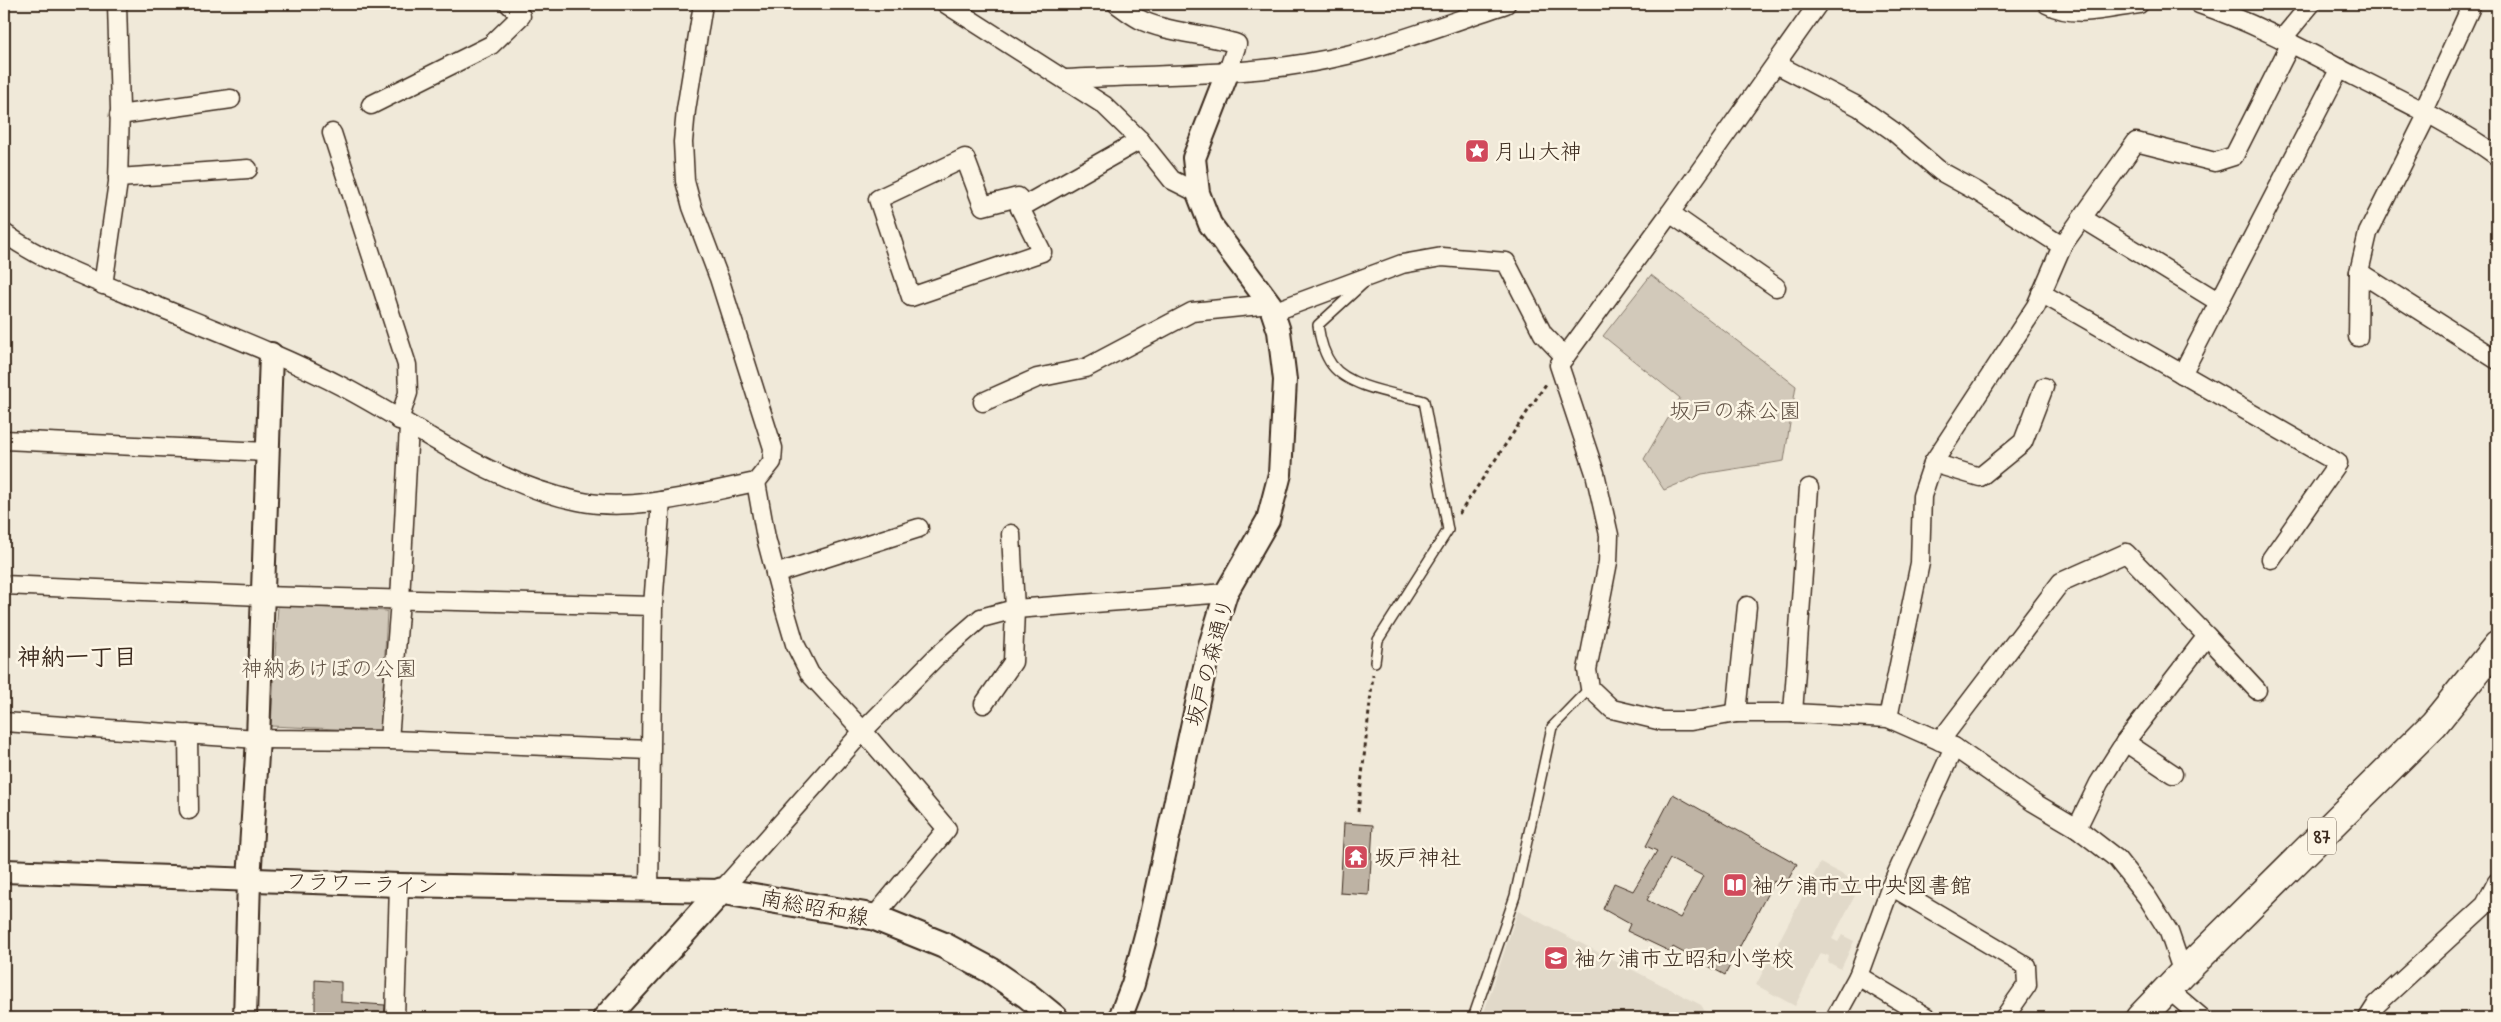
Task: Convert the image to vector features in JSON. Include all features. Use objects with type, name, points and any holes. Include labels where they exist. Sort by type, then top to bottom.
[{"type":"main road","name":"87","points":[[2140,1018],[2434,724],[2497,646]]},
{"type":"main road","name":"南総昭和線","points":[[721,891],[874,917],[943,945],[990,970],[1055,1018]]},
{"type":"main road","points":[[607,1018],[721,891]]},
{"type":"street","points":[[104,285],[118,178],[117,4]]},
{"type":"street","points":[[371,104],[491,45],[522,16],[509,4]]},
{"type":"street","points":[[4,233],[26,249],[104,285],[271,354],[347,389],[468,458],[539,491],[600,504],[661,501],[756,482],[772,462],[773,448],[719,278],[692,207],[685,181],[683,142],[685,118],[703,4]]},
{"type":"street","points":[[946,4],[1104,104],[1140,140],[1172,180],[1198,193]]},
{"type":"street","points":[[1117,4],[1140,20],[1174,29],[1216,36],[1237,44],[1228,71]]},
{"type":"street","points":[[1067,79],[1228,71],[1291,65],[1346,55],[1506,4]]},
{"type":"street","points":[[1562,361],[1670,213],[1818,4]]},
{"type":"street","points":[[2047,4],[2055,8],[2082,13],[2139,4]]},
{"type":"street","points":[[2199,4],[2287,41],[2340,68],[2470,136],[2497,156]]},
{"type":"street","points":[[1888,718],[1920,563],[1922,496],[1934,463],[1976,401],[2041,293],[2062,246],[2136,142],[2215,162],[2234,156],[2287,41],[2311,4]]},
{"type":"street","points":[[2358,337],[2359,272],[2368,233],[2426,112],[2470,9],[2465,4]]},
{"type":"street","points":[[1776,64],[1859,107],[1893,131],[1940,171],[1978,192],[2062,246]]},
{"type":"street","points":[[2182,374],[2340,68]]},
{"type":"street","name":"坂戸の森通り","points":[[1120,1018],[1133,984],[1150,924],[1209,649],[1226,593],[1268,520],[1280,474],[1285,380],[1279,330],[1272,308],[1210,224],[1198,193],[1194,158],[1228,71]]},
{"type":"street","points":[[119,115],[231,99]]},
{"type":"street","points":[[332,133],[407,365],[408,394],[404,423],[400,600],[389,740]]},
{"type":"street","points":[[1020,208],[1140,140]]},
{"type":"street","points":[[965,158],[983,206],[1018,196],[1020,208],[1042,252],[911,297],[878,199],[965,158]]},
{"type":"street","points":[[118,178],[248,169]]},
{"type":"street","points":[[1670,213],[1776,287]]},
{"type":"street","points":[[2082,218],[2219,302]]},
{"type":"street","points":[[983,402],[1037,378],[1086,368],[1192,312],[1272,308],[1370,278],[1402,264],[1442,257],[1506,262],[1543,334],[1562,361],[1596,473],[1609,535],[1608,562],[1587,670],[1590,688],[1612,709],[1662,721],[1690,721],[1736,713],[1793,713],[1888,718],[1947,744],[2033,802],[2077,828],[2117,859],[2147,897],[2169,932],[2176,981],[2202,1018]]},
{"type":"street","points":[[2359,272],[2497,360]]},
{"type":"street","points":[[2041,293],[2338,463],[2271,559]]},
{"type":"street","points":[[245,1018],[249,880],[258,739],[271,354]]},
{"type":"street","points":[[1934,463],[1980,477],[2023,442],[2044,388]]},
{"type":"street","points":[[4,440],[267,452]]},
{"type":"street","points":[[756,482],[766,538],[775,574],[795,644],[810,674],[863,731],[947,829],[874,917]]},
{"type":"street","points":[[1793,713],[1810,488]]},
{"type":"street","points":[[649,890],[654,606],[661,501]]},
{"type":"street","points":[[775,574],[919,528]]},
{"type":"street","points":[[984,704],[1013,662],[1015,609],[1011,534]]},
{"type":"street","points":[[1835,1018],[1858,976],[1947,744],[2061,582],[2126,553],[2257,690]]},
{"type":"street","points":[[4,585],[262,596],[654,606]]},
{"type":"street","points":[[721,891],[863,731],[936,657],[981,618],[1015,609],[1226,593]]},
{"type":"street","points":[[1736,713],[1747,606]]},
{"type":"street","points":[[2077,828],[2100,783],[2125,742],[2207,636]]},
{"type":"street","points":[[4,722],[258,739],[389,740],[650,750]]},
{"type":"street","points":[[188,734],[189,810]]},
{"type":"street","points":[[2125,742],[2173,774]]},
{"type":"street","name":"フラワーライン","points":[[4,871],[399,885],[721,891]]},
{"type":"street","points":[[2368,1018],[2377,1004],[2491,908],[2497,882]]},
{"type":"street","points":[[395,1018],[399,885]]},
{"type":"street","points":[[1891,886],[2026,966],[2027,985],[2004,1018]]},
{"type":"street","points":[[1858,976],[1928,1018]]},
{"type":"lane","points":[[1370,278],[1318,325],[1322,345],[1332,366],[1358,384],[1424,401],[1448,530],[1378,640],[1375,662]]},
{"type":"lane","points":[[1473,1018],[1515,896],[1552,727],[1590,688]]},
{"type":"path","points":[[1448,530],[1562,361]]},
{"type":"path","points":[[1358,812],[1375,662]]},
{"type":"shaded area","points":[[1820,863],[1861,884],[1832,939],[1838,942],[1842,935],[1854,941],[1841,969],[1828,962],[1829,956],[1821,953],[1795,1006],[1756,985]]},
{"type":"shaded area","name":"袖ケ浦市立昭和小学校","points":[[1518,911],[1701,1005],[1709,1018],[1482,1018]]},
{"type":"green space","name":"坂戸の森公園","points":[[1651,275],[1796,386],[1784,461],[1702,474],[1664,490],[1644,459],[1680,398],[1603,336]]},
{"type":"green space","name":"神納あけぼの公園","points":[[278,605],[387,611],[381,731],[271,726]]},
{"type":"building","name":"袖ケ浦市立中央図書館","points":[[1673,794],[1797,864],[1784,887],[1774,881],[1725,975],[1673,947],[1671,952],[1627,931],[1630,924],[1603,909],[1614,883],[1633,891],[1657,851],[1646,846]],"holes":[[[1670,859],[1703,876],[1680,918],[1647,900]]]},
{"type":"building","points":[[1344,823],[1373,825],[1369,895],[1340,893]]},
{"type":"building","points":[[315,980],[341,982],[341,1002],[385,1005],[384,1018],[315,1018]]},
{"type":"place","name":"月山大神","points":[[1477,151]]},
{"type":"place","name":"坂戸神社","points":[[1356,857]]},
{"type":"place","name":"袖ケ浦市立中央図書館","points":[[1735,885]]},
{"type":"place","name":"袖ケ浦市立昭和小学校","points":[[1556,958]]},
{"type":"district","name":"神納一丁目","points":[[77,657]]}]
